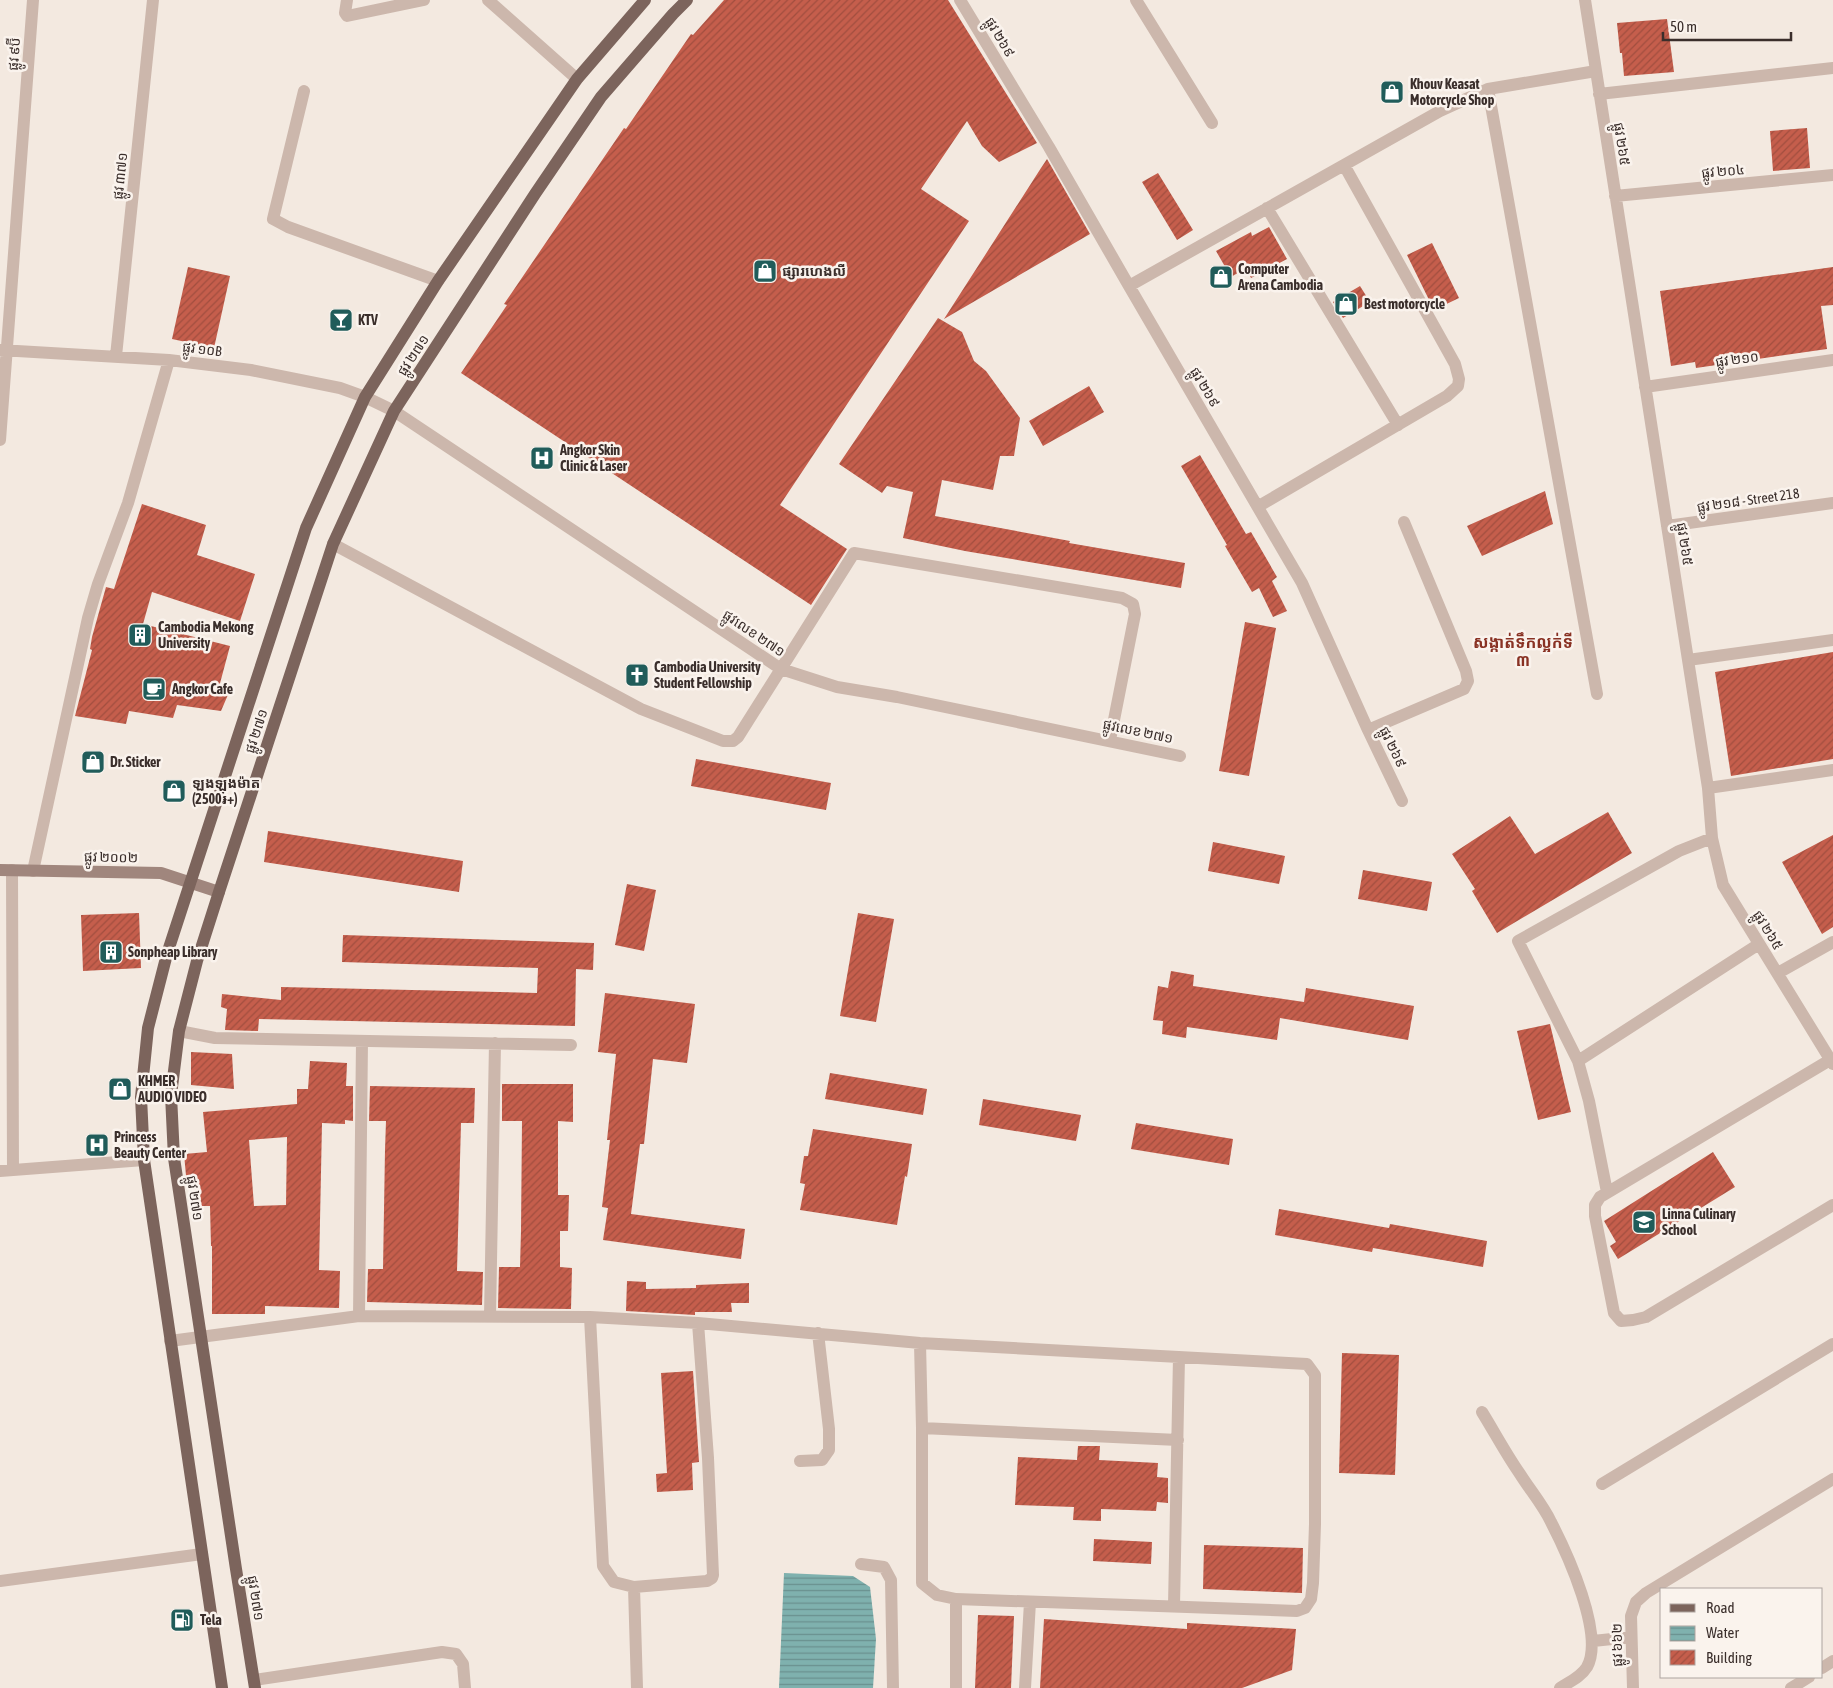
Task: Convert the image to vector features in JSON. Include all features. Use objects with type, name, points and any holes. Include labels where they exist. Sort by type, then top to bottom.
[{"type":"main road","name":"ផ្លូវ ២៧១","points":[[222,1688],[144,1160],[141,1097],[148,1028],[167,954],[306,528],[365,397],[438,281],[577,79],[645,0]]},
{"type":"main road","name":"ផ្លូវ ២៧១","points":[[254,1684],[174,1158],[171,1095],[179,1032],[197,961],[333,544],[394,411],[535,194],[601,97],[687,0]]},
{"type":"street","name":"ផ្លូវ ៩ប៊ី","points":[[0,440],[4,350],[33,0]]},
{"type":"street","name":"ផ្លូវ ៣៧១","points":[[116,356],[154,0]]},
{"type":"street","points":[[347,0],[345,13],[347,16],[424,0]]},
{"type":"street","points":[[488,0],[577,79]]},
{"type":"street","name":"ផ្លូវ ២៦៩","points":[[960,0],[1049,147],[1302,583],[1402,801]]},
{"type":"street","points":[[1136,0],[1212,123]]},
{"type":"street","name":"ផ្លូវ ២៦៥","points":[[1585,0],[1708,788],[1712,838],[1722,885],[1832,1062]]},
{"type":"street","points":[[1599,94],[1833,68]]},
{"type":"street","points":[[1128,286],[1440,111],[1488,89],[1596,71]]},
{"type":"street","points":[[1488,89],[1597,694]]},
{"type":"street","points":[[304,91],[272,219],[438,281]]},
{"type":"street","points":[[1259,506],[1447,396],[1458,386],[1459,379],[1455,364],[1344,165]]},
{"type":"street","name":"ផ្លូវ ២០៤","points":[[1615,196],[1833,175]]},
{"type":"street","points":[[1267,208],[1398,425]]},
{"type":"street","name":"ផ្លូវ ១០B","points":[[4,350],[169,360],[251,370],[340,388],[365,397],[394,411]]},
{"type":"street","points":[[34,871],[88,618],[98,584],[128,503],[169,360]]},
{"type":"street","name":"ផ្លូវ ២១០","points":[[1645,387],[1833,360]]},
{"type":"street","name":"ផ្លូវលេខ ២៧១","points":[[394,411],[780,669],[837,686],[1110,740],[1180,756]]},
{"type":"street","name":"ផ្លូវ ២១៨ - Street 218","points":[[1667,526],[1833,503]]},
{"type":"street","points":[[1368,730],[1464,689],[1468,681],[1466,671],[1404,522]]},
{"type":"street","points":[[333,544],[641,710],[723,741],[733,741],[738,737],[854,553],[1122,598],[1133,604],[1136,614],[1110,740]]},
{"type":"street","points":[[1688,660],[1833,640]]},
{"type":"street","points":[[1708,788],[1833,770]]},
{"type":"street","points":[[1607,1192],[1589,1102],[1578,1061],[1518,941],[1679,851],[1712,838]]},
{"type":"street","points":[[6,870],[13,1170]]},
{"type":"street","name":"ផ្លូវ ២០០២","points":[[6,870],[161,873],[219,892]]},
{"type":"street","points":[[1778,973],[1833,942]]},
{"type":"street","points":[[1578,1061],[1759,944]]},
{"type":"street","points":[[179,1032],[215,1038],[571,1045]]},
{"type":"street","points":[[359,1316],[362,1040]]},
{"type":"street","points":[[490,1316],[495,1043]]},
{"type":"street","points":[[1832,1062],[1607,1192],[1600,1198],[1595,1205],[1595,1216],[1614,1313],[1621,1321],[1646,1317],[1833,1205]]},
{"type":"street","points":[[0,1171],[144,1160]]},
{"type":"street","points":[[170,1341],[359,1316],[590,1317],[698,1323],[920,1343],[1307,1364],[1314,1375],[1315,1524],[1313,1584],[1311,1599],[1305,1608],[1298,1611],[1030,1602],[956,1599],[937,1595],[922,1583],[920,1343]]},
{"type":"street","points":[[590,1317],[603,1566],[614,1582],[634,1587],[707,1581],[713,1575],[708,1458],[698,1323]]},
{"type":"street","points":[[800,1461],[822,1460],[828,1450],[828,1429],[818,1333]]},
{"type":"street","points":[[1602,1484],[1833,1344]]},
{"type":"street","points":[[1174,1606],[1179,1357]]},
{"type":"street","points":[[1482,1412],[1518,1472],[1551,1521],[1580,1589],[1593,1641],[1588,1666],[1579,1677],[1560,1688]]},
{"type":"street","points":[[922,1428],[1178,1440]]},
{"type":"street","name":"ផ្លូវ ៦៦២","points":[[1633,1688],[1631,1616],[1636,1602],[1646,1593],[1833,1479]]},
{"type":"street","points":[[0,1581],[202,1554]]},
{"type":"street","points":[[861,1564],[884,1567],[890,1575],[893,1688]]},
{"type":"street","points":[[634,1587],[637,1688]]},
{"type":"street","points":[[956,1599],[956,1688]]},
{"type":"street","points":[[1025,1688],[1030,1602]]},
{"type":"street","points":[[1593,1641],[1631,1637]]},
{"type":"street","points":[[254,1684],[442,1652],[456,1654],[463,1664],[465,1688]]},
{"type":"street","points":[[1791,1688],[1807,1678]]},
{"type":"water","points":[[784,1573],[853,1576],[870,1587],[876,1639],[873,1688],[779,1688]]},
{"type":"building","name":"ផ្សារហេងលី","points":[[724,0],[948,0],[1037,143],[999,162],[982,146],[967,121],[921,189],[969,221],[780,505],[847,549],[811,605],[461,373],[507,305],[504,304],[624,128],[626,129],[691,34],[693,35]]},
{"type":"building","points":[[1667,19],[1674,72],[1624,76],[1617,23]]},
{"type":"building","points":[[1807,128],[1810,168],[1773,171],[1770,131]]},
{"type":"building","points":[[1047,159],[1090,234],[944,319],[1041,168]]},
{"type":"building","points":[[1158,173],[1193,230],[1177,240],[1142,182]]},
{"type":"building","points":[[1269,227],[1287,259],[1251,278],[1246,268],[1231,277],[1216,251],[1251,232],[1252,236]]},
{"type":"building","points":[[1432,243],[1459,298],[1434,310],[1407,255]]},
{"type":"building","points":[[188,267],[230,276],[214,348],[172,339]]},
{"type":"building","points":[[1833,267],[1833,305],[1821,306],[1827,349],[1696,368],[1695,362],[1671,366],[1660,291]]},
{"type":"building","points":[[1360,286],[1370,302],[1343,318],[1333,302]]},
{"type":"building","points":[[938,318],[962,332],[974,361],[986,371],[1020,418],[1014,456],[1000,456],[993,490],[942,480],[935,516],[1070,541],[1069,543],[1185,563],[1181,588],[965,551],[903,538],[913,492],[887,486],[882,493],[839,464]]},
{"type":"building","points":[[1089,386],[1104,412],[1043,446],[1029,421]]},
{"type":"building","points":[[1200,455],[1246,534],[1251,532],[1277,577],[1272,581],[1287,611],[1273,617],[1259,588],[1252,592],[1225,546],[1227,545],[1181,466]]},
{"type":"building","points":[[1545,491],[1553,524],[1482,556],[1467,526]]},
{"type":"building","points":[[142,504],[206,525],[197,555],[255,574],[240,621],[152,592],[143,624],[230,646],[219,687],[230,690],[221,711],[177,705],[173,718],[129,711],[126,724],[75,716],[92,650],[90,649],[92,637],[106,587],[114,589]]},
{"type":"building","points":[[1245,622],[1276,628],[1249,776],[1219,771]]},
{"type":"building","points":[[1833,652],[1833,759],[1731,776],[1715,672]]},
{"type":"building","points":[[696,759],[831,783],[826,810],[691,786]]},
{"type":"building","points":[[1608,812],[1632,853],[1497,933],[1472,891],[1475,889],[1452,854],[1510,816],[1535,854]]},
{"type":"building","points":[[268,831],[463,861],[459,892],[264,862]]},
{"type":"building","points":[[1833,835],[1833,927],[1822,934],[1782,862]]},
{"type":"building","points":[[1213,842],[1285,856],[1279,884],[1208,871]]},
{"type":"building","points":[[1363,870],[1432,882],[1427,911],[1358,899]]},
{"type":"building","points":[[627,884],[656,890],[644,951],[615,945]]},
{"type":"building","name":"Sonpheap Library","points":[[139,913],[141,968],[83,971],[81,915]]},
{"type":"building","points":[[858,913],[894,919],[876,1022],[840,1016]]},
{"type":"building","points":[[343,935],[594,943],[593,970],[576,969],[575,1026],[259,1019],[258,1031],[225,1030],[227,1009],[221,1007],[222,994],[281,1000],[281,987],[537,993],[538,968],[342,962]]},
{"type":"building","points":[[1171,971],[1194,975],[1193,986],[1304,1002],[1306,988],[1414,1006],[1408,1040],[1280,1018],[1277,1040],[1187,1027],[1186,1038],[1162,1034],[1163,1021],[1153,1020],[1158,986],[1168,988]]},
{"type":"building","points":[[605,993],[695,1004],[687,1063],[653,1059],[644,1144],[640,1144],[631,1214],[745,1229],[741,1259],[603,1240],[608,1208],[602,1207],[610,1140],[607,1140],[616,1054],[598,1052]]},
{"type":"building","points":[[1550,1024],[1571,1112],[1538,1120],[1517,1031]]},
{"type":"building","points":[[191,1052],[232,1054],[234,1089],[191,1085]]},
{"type":"building","points":[[310,1061],[347,1063],[346,1086],[353,1086],[353,1121],[345,1120],[345,1124],[322,1123],[319,1270],[340,1271],[339,1308],[265,1306],[265,1314],[212,1314],[210,1206],[197,1206],[195,1185],[187,1186],[184,1154],[207,1152],[203,1112],[297,1104],[297,1089],[308,1089]],"holes":[[[287,1137],[286,1205],[254,1206],[249,1140]]]},
{"type":"building","points":[[830,1073],[927,1089],[923,1115],[825,1099]]},
{"type":"building","points":[[502,1084],[573,1084],[573,1122],[558,1121],[558,1195],[569,1195],[568,1231],[560,1231],[560,1267],[572,1268],[571,1309],[498,1308],[499,1267],[520,1267],[521,1231],[522,1121],[502,1121]]},
{"type":"building","points":[[370,1086],[475,1088],[474,1123],[461,1123],[457,1271],[483,1272],[482,1305],[367,1302],[368,1269],[383,1269],[386,1121],[369,1121]]},
{"type":"building","points":[[983,1099],[1081,1115],[1076,1141],[979,1125]]},
{"type":"building","points":[[1136,1123],[1233,1139],[1229,1165],[1131,1149]]},
{"type":"building","points":[[813,1129],[912,1144],[897,1225],[800,1210],[805,1184],[800,1183],[804,1156],[808,1156]]},
{"type":"building","points":[[1713,1152],[1735,1187],[1618,1259],[1610,1246],[1616,1242],[1604,1221]]},
{"type":"building","points":[[1279,1209],[1389,1228],[1390,1224],[1487,1241],[1483,1267],[1373,1248],[1372,1252],[1275,1235]]},
{"type":"building","points":[[627,1281],[646,1282],[646,1289],[696,1288],[696,1285],[749,1283],[749,1303],[731,1303],[732,1312],[695,1312],[695,1315],[626,1311]]},
{"type":"building","points":[[1342,1353],[1399,1355],[1395,1475],[1339,1473]]},
{"type":"building","points":[[693,1371],[699,1462],[692,1463],[693,1490],[657,1492],[656,1474],[667,1473],[661,1373]]},
{"type":"building","points":[[1078,1446],[1100,1446],[1099,1460],[1158,1463],[1157,1477],[1168,1478],[1168,1503],[1157,1502],[1156,1511],[1101,1509],[1101,1521],[1073,1520],[1074,1507],[1015,1505],[1018,1457],[1077,1460]]},
{"type":"building","points":[[1094,1539],[1152,1542],[1151,1564],[1093,1561]]},
{"type":"building","points":[[1204,1545],[1303,1548],[1302,1593],[1203,1589]]},
{"type":"building","points":[[978,1615],[1014,1616],[1011,1688],[975,1688]]},
{"type":"building","points":[[1044,1619],[1187,1629],[1187,1623],[1296,1629],[1292,1670],[1242,1688],[1040,1688]]},
{"type":"place","name":"Khouv Keasat Motorcycle Shop","points":[[1392,92]]},
{"type":"place","name":"ផ្សារហេងលី","points":[[765,271]]},
{"type":"place","name":"Computer Arena Cambodia","points":[[1221,277]]},
{"type":"place","name":"Best motorcycle","points":[[1346,304]]},
{"type":"place","name":"KTV","points":[[341,320]]},
{"type":"place","name":"Angkor Skin Clinic & Laser","points":[[542,458]]},
{"type":"place","name":"Cambodia Mekong University","points":[[140,635]]},
{"type":"place","name":"Cambodia University Student Fellowship","points":[[637,675]]},
{"type":"place","name":"Angkor Cafe","points":[[154,689]]},
{"type":"place","name":"Dr. Sticker","points":[[93,762]]},
{"type":"place","name":"ឡុងឡុងម៉ាត (2500៛+)","points":[[174,791]]},
{"type":"place","name":"Sonpheap Library","points":[[111,952]]},
{"type":"place","name":"KHMER AUDIO VIDEO","points":[[120,1089]]},
{"type":"place","name":"Princess Beauty Center","points":[[97,1145]]},
{"type":"place","name":"Linna Culinary School","points":[[1644,1222]]},
{"type":"place","name":"Tela","points":[[182,1620]]},
{"type":"district","name":"សង្កាត់ទឹកល្អក់ទី ៣","points":[[1523,651]]}]
